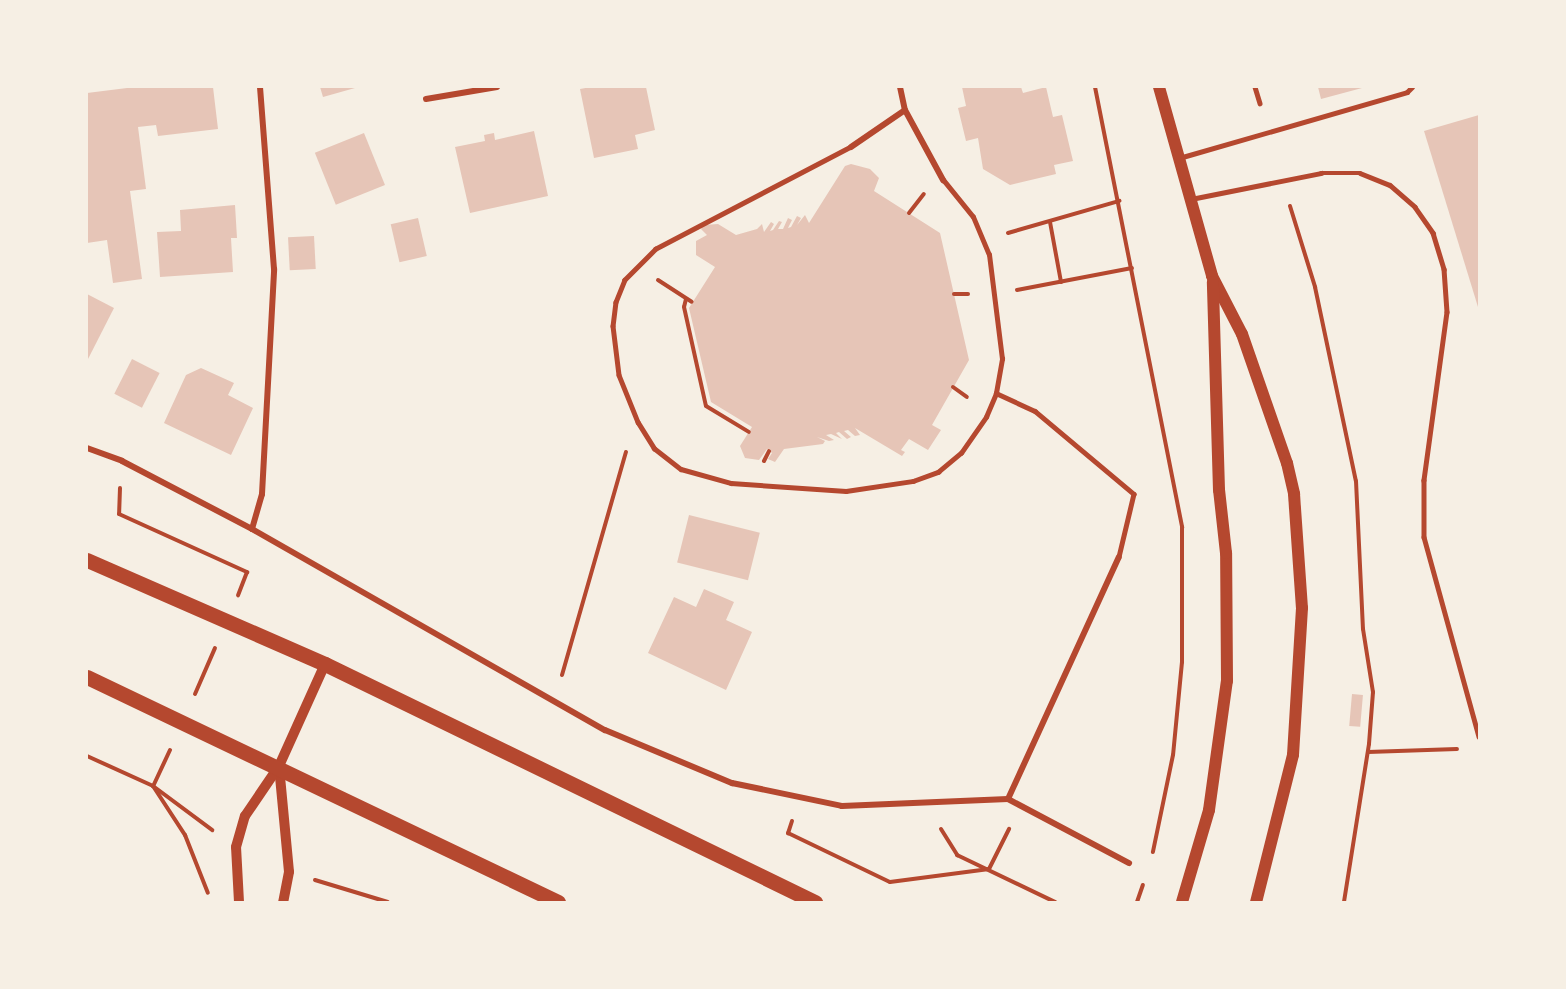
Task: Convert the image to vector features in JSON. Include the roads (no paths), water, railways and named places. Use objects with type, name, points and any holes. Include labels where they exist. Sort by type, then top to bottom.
[{"type":"main road","points":[[1159,87],[1212,276],[1242,334],[1287,463],[1294,494],[1302,608],[1293,755],[1256,902]]},
{"type":"main road","points":[[1182,902],[1209,810],[1227,681],[1226,553],[1219,490],[1212,276]]},
{"type":"main road","points":[[87,560],[325,664],[815,902]]},
{"type":"main road","points":[[87,677],[181,723],[279,766],[558,902]]},
{"type":"street","points":[[252,530],[262,494],[274,269],[260,87]]},
{"type":"street","points":[[426,99],[497,87]]},
{"type":"street","points":[[900,87],[905,110],[944,180]]},
{"type":"street","points":[[851,147],[905,110]]},
{"type":"street","points":[[87,448],[122,460],[252,530],[605,730],[732,783],[800,800],[842,806],[1008,800],[1129,862]]},
{"type":"street","points":[[1008,800],[1119,557]]},
{"type":"street","points":[[239,902],[236,847],[245,816],[279,766],[325,664]]},
{"type":"street","points":[[279,766],[288,872],[283,902]]},
{"type":"lane","points":[[1255,87],[1260,103]]},
{"type":"lane","points":[[1179,158],[1407,92],[1412,87]]},
{"type":"lane","points":[[851,147],[706,219],[656,249],[626,280],[616,302],[613,326],[619,375],[644,433],[654,448],[681,469],[705,479],[785,489],[846,491],[913,481],[938,472],[977,434],[996,393],[1002,358],[995,293],[984,239],[973,217],[944,180]]},
{"type":"lane","points":[[1191,199],[1321,173],[1360,173],[1390,185],[1415,207],[1433,233],[1444,269],[1447,312],[1424,480],[1424,537],[1479,737]]},
{"type":"lane","points":[[996,393],[1035,411],[1134,494],[1119,557]]}]
